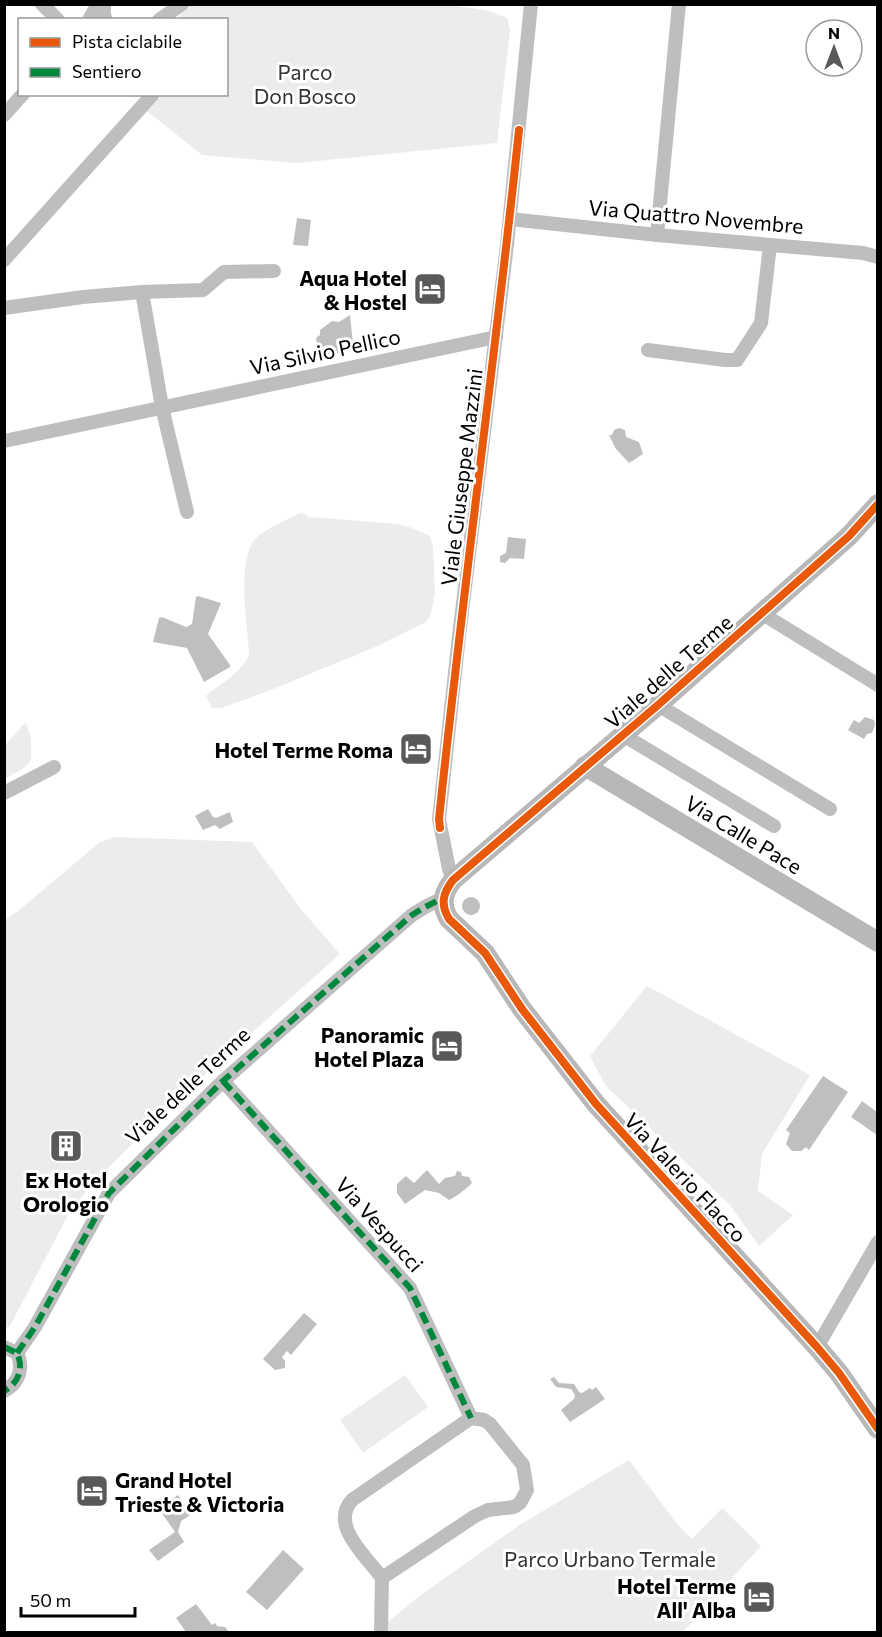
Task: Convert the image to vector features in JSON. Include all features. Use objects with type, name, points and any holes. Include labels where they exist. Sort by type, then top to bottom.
[{"type":"street","points":[[42,4],[56,18]]},
{"type":"street","points":[[90,18],[98,4]]},
{"type":"street","points":[[165,18],[182,4]]},
{"type":"street","name":"Viale Giuseppe Mazzini","points":[[453,880],[439,819],[510,219],[531,4]]},
{"type":"street","points":[[657,235],[679,4]]},
{"type":"street","points":[[4,115],[21,96]]},
{"type":"street","points":[[4,260],[151,96]]},
{"type":"street","name":"Via Quattro Novembre","points":[[510,219],[657,235],[864,253],[878,257]]},
{"type":"street","points":[[648,350],[737,360],[761,323],[770,245]]},
{"type":"street","points":[[4,308],[142,291],[202,290],[224,272],[274,271]]},
{"type":"street","points":[[142,291],[162,407],[187,512]]},
{"type":"street","name":"Via Silvio Pellico","points":[[4,441],[496,337]]},
{"type":"street","name":"Viale delle Terme","points":[[453,880],[658,705],[849,536],[878,504]]},
{"type":"street","points":[[761,613],[878,685]]},
{"type":"street","points":[[658,705],[830,809]]},
{"type":"street","points":[[623,735],[774,826]]},
{"type":"street","name":"Via Calle Pace","points":[[585,766],[878,942]]},
{"type":"street","points":[[4,793],[54,767]]},
{"type":"street","points":[[443,898],[453,880]]},
{"type":"street","name":"Viale delle Terme","points":[[4,1391],[12,1386],[20,1373],[21,1366],[11,1350],[35,1327],[109,1193],[223,1081],[412,915],[424,906],[443,898]]},
{"type":"street","name":"Via Valerio Flacco","points":[[443,898],[445,912],[449,919],[485,952],[522,1009],[596,1104],[817,1347],[839,1373],[878,1429]]},
{"type":"street","name":"Via Vespucci","points":[[223,1081],[410,1288],[471,1418]]},
{"type":"street","points":[[817,1347],[878,1242]]},
{"type":"street","points":[[381,1632],[382,1578],[345,1527],[344,1512],[347,1505],[471,1418],[484,1420],[490,1424],[523,1465],[527,1490],[525,1497],[514,1507],[488,1510],[475,1516],[382,1578]]},
{"type":"green space","name":"Parco Don Bosco","points":[[190,5],[448,5],[486,10],[507,18],[510,30],[497,143],[297,163],[202,155],[147,111],[161,96],[228,96],[228,18],[180,18]]},
{"type":"green space","points":[[302,512],[309,517],[399,524],[430,536],[433,547],[435,593],[431,614],[426,622],[375,647],[271,690],[221,708],[212,708],[206,696],[241,668],[249,655],[244,593],[246,560],[250,547],[261,534]]},
{"type":"green space","points":[[26,722],[31,739],[31,760],[25,767],[5,779],[5,745]]},
{"type":"green space","points":[[115,837],[252,842],[300,908],[340,954],[171,1105],[90,1186],[68,1215],[10,1326],[5,1328],[5,920],[100,842]]},
{"type":"green space","points":[[647,986],[810,1075],[762,1154],[758,1191],[793,1215],[759,1246],[730,1205],[605,1085],[590,1056]]},
{"type":"green space","points":[[405,1375],[428,1407],[363,1453],[340,1420]]},
{"type":"green space","name":"Parco Urbano Termale","points":[[629,1460],[678,1525],[692,1539],[722,1508],[761,1546],[683,1632],[388,1632],[388,1622],[418,1597],[521,1524]]},
{"type":"shaded area","points":[[297,218],[311,220],[308,246],[293,245]]},
{"type":"shaded area","points":[[350,315],[353,344],[333,356],[318,351],[316,338],[320,335],[320,330],[332,321],[339,322]]},
{"type":"shaded area","points":[[619,428],[625,430],[626,437],[639,442],[643,454],[629,463],[616,449],[609,435]]},
{"type":"shaded area","points":[[508,537],[526,539],[524,559],[510,558],[505,563],[500,562],[500,556],[506,553]]},
{"type":"shaded area","points":[[198,596],[221,603],[208,634],[230,665],[204,682],[187,648],[153,642],[159,618],[162,617],[186,627],[192,624]]},
{"type":"shaded area","points":[[865,717],[874,720],[875,725],[872,733],[867,734],[864,739],[848,730],[854,720],[859,723]]},
{"type":"shaded area","points":[[208,809],[216,818],[230,812],[233,822],[220,829],[215,825],[203,830],[195,816]]},
{"type":"shaded area","points":[[471,897],[477,900],[480,906],[477,912],[471,915],[465,912],[462,906],[465,900]]},
{"type":"shaded area","points":[[823,1076],[848,1092],[809,1150],[806,1147],[801,1151],[792,1151],[786,1144],[790,1133],[786,1130]]},
{"type":"shaded area","points":[[862,1101],[877,1112],[877,1135],[851,1117]]},
{"type":"shaded area","points":[[427,1170],[439,1184],[445,1178],[455,1176],[457,1171],[461,1172],[462,1176],[469,1177],[472,1183],[449,1200],[439,1193],[425,1190],[405,1204],[397,1193],[397,1184],[406,1176],[414,1183]]},
{"type":"shaded area","points":[[304,1313],[317,1324],[291,1355],[287,1351],[282,1357],[285,1361],[285,1368],[275,1370],[263,1359]]},
{"type":"shaded area","points":[[554,1377],[559,1383],[574,1384],[582,1393],[596,1387],[605,1399],[570,1422],[561,1410],[574,1399],[575,1395],[571,1389],[556,1387],[550,1379]]},
{"type":"shaded area","points":[[178,1495],[192,1514],[181,1521],[178,1532],[184,1542],[158,1561],[149,1550],[175,1532],[159,1509]]},
{"type":"shaded area","points":[[283,1550],[304,1569],[267,1610],[246,1592]]},
{"type":"shaded area","points":[[196,1604],[212,1625],[215,1623],[217,1626],[225,1627],[229,1632],[186,1632],[176,1618]]},
{"type":"marked path","points":[[17,1353],[35,1327],[109,1193],[223,1081],[412,915],[443,898]]},
{"type":"marked path","points":[[223,1081],[410,1288],[471,1418]]},
{"type":"marked path","points":[[4,1347],[17,1353],[20,1364],[17,1379],[4,1391]]},
{"type":"cycle path","points":[[440,828],[448,733],[519,130]]},
{"type":"cycle path","points":[[878,504],[849,536],[658,705],[453,880],[445,894],[444,903],[449,919],[485,953],[522,1009],[596,1104],[817,1347],[839,1373],[878,1429]]},
{"type":"place","name":"Aqua Hotel & Hostel","points":[[430,289]]},
{"type":"place","name":"Hotel Terme Roma","points":[[416,749]]},
{"type":"place","name":"Panoramic Hotel Plaza","points":[[447,1046]]},
{"type":"place","name":"Ex Hotel Orologio","points":[[66,1146]]},
{"type":"place","name":"Grand Hotel Trieste & Victoria","points":[[92,1491]]},
{"type":"place","name":"Hotel Terme All' Alba","points":[[759,1597]]}]
